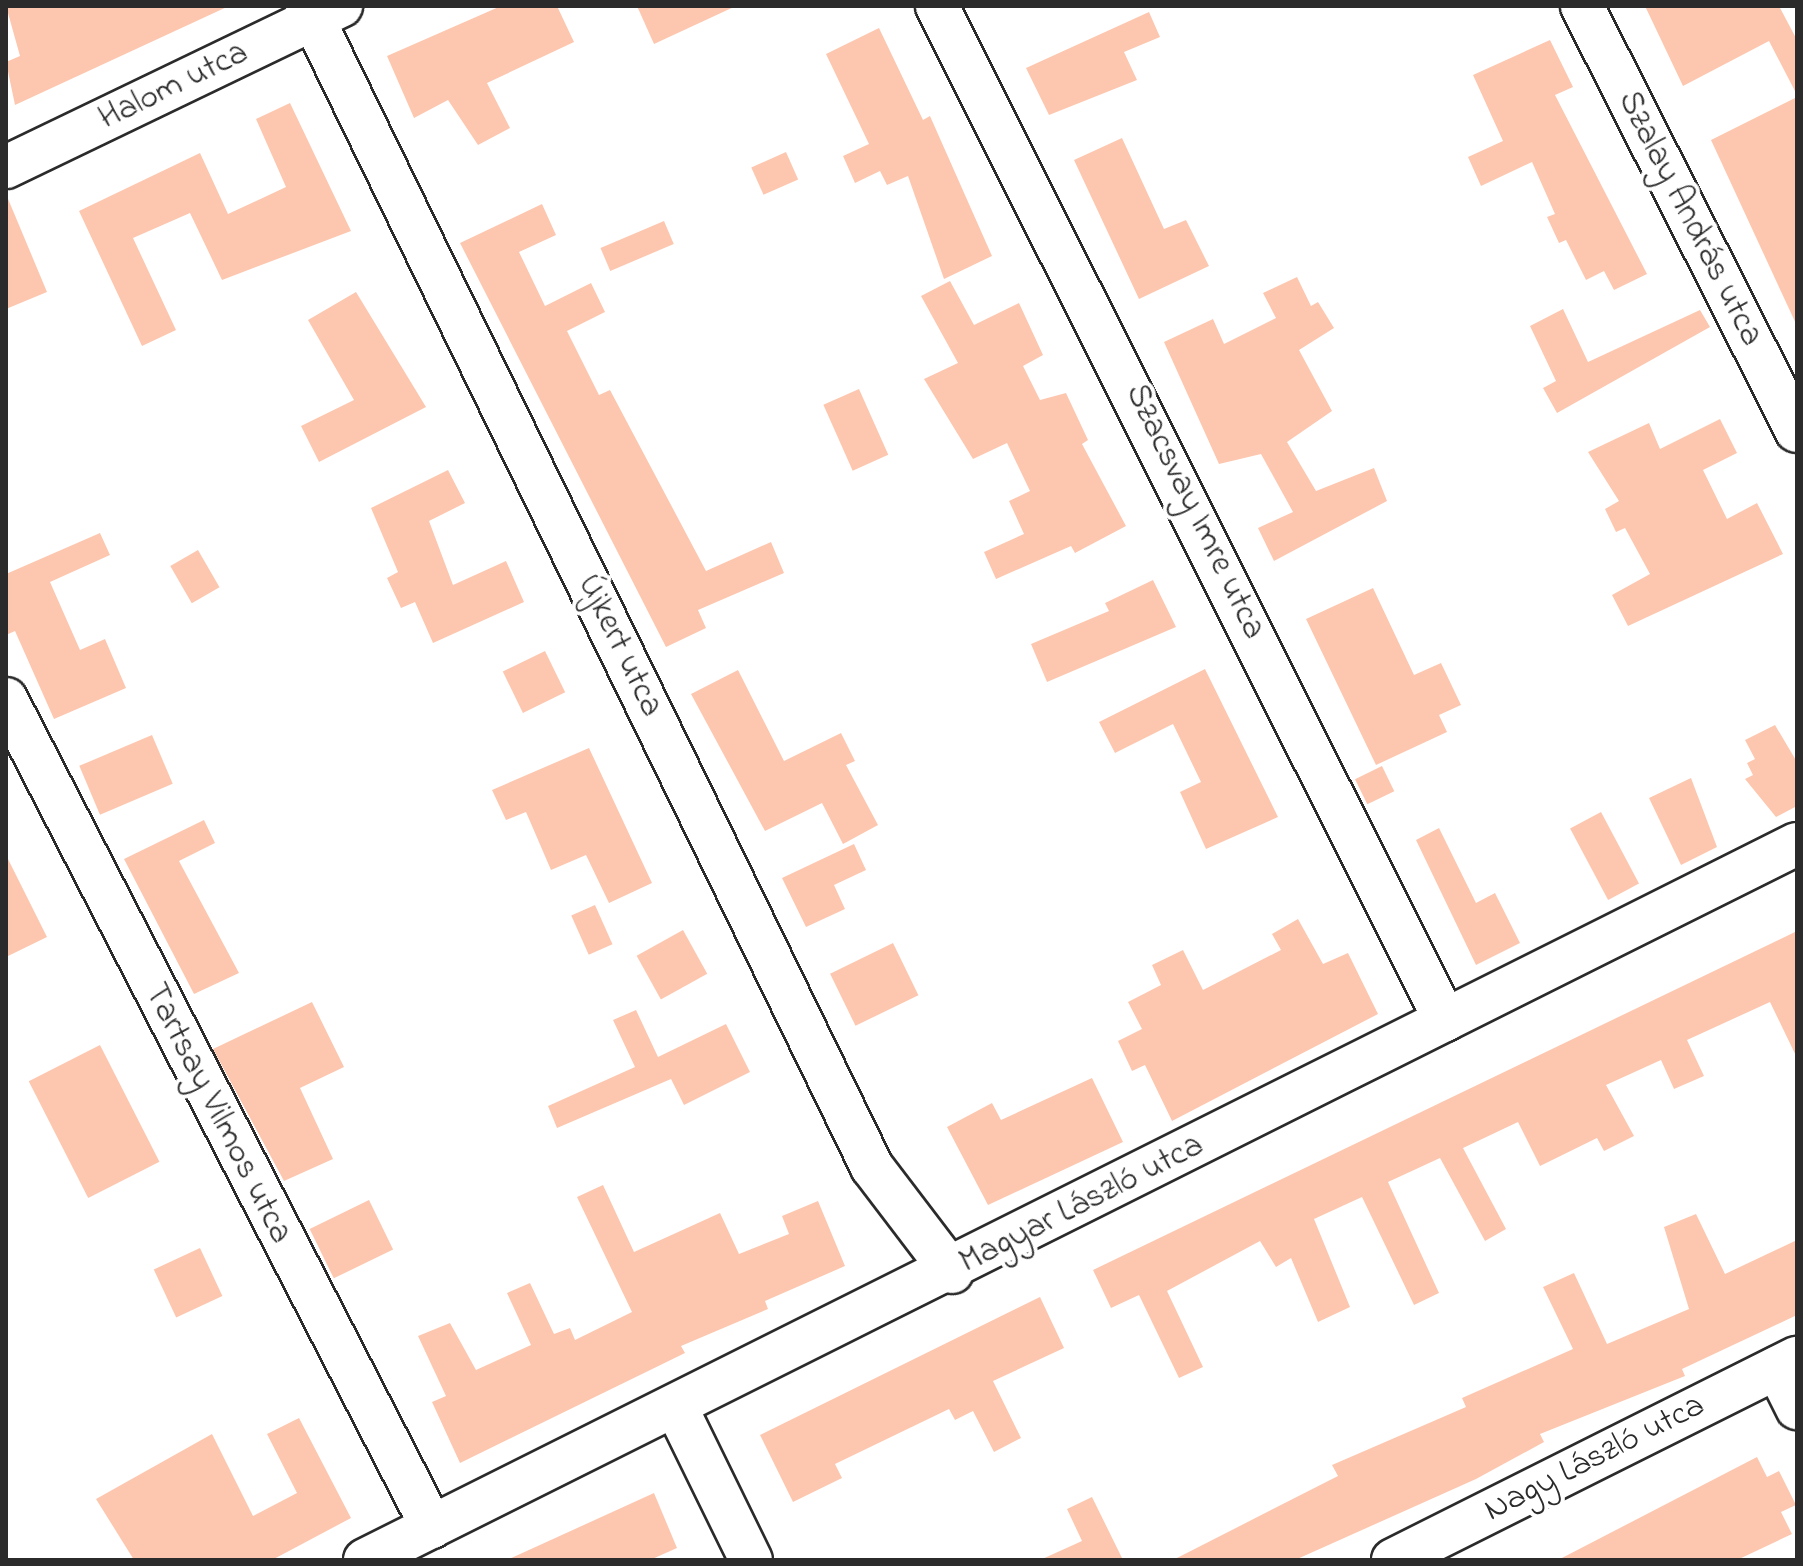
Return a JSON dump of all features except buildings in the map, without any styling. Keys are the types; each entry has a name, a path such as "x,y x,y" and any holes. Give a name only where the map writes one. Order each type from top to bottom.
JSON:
{"street":[{"name":"Szacsvay Imre utca","path":"937,6 1445,1020"},
{"name":"Szalay András utca","path":"1582,6 1797,431"},
{"name":"Halom utca","path":"6,167 321,10"},
{"name":"Újkert utca","path":"321,10 872,1167 952,1272"},
{"name":"Tartsay Vilmos utca","path":"6,699 432,1527"},
{"name":"Magyar László utca","path":"365,1560 952,1272 1797,844"},
{"path":"1787,1363 1797,1408"},
{"name":"Nagy László utca","path":"1393,1560 1787,1363"},
{"path":"677,1409 751,1560"}]}
